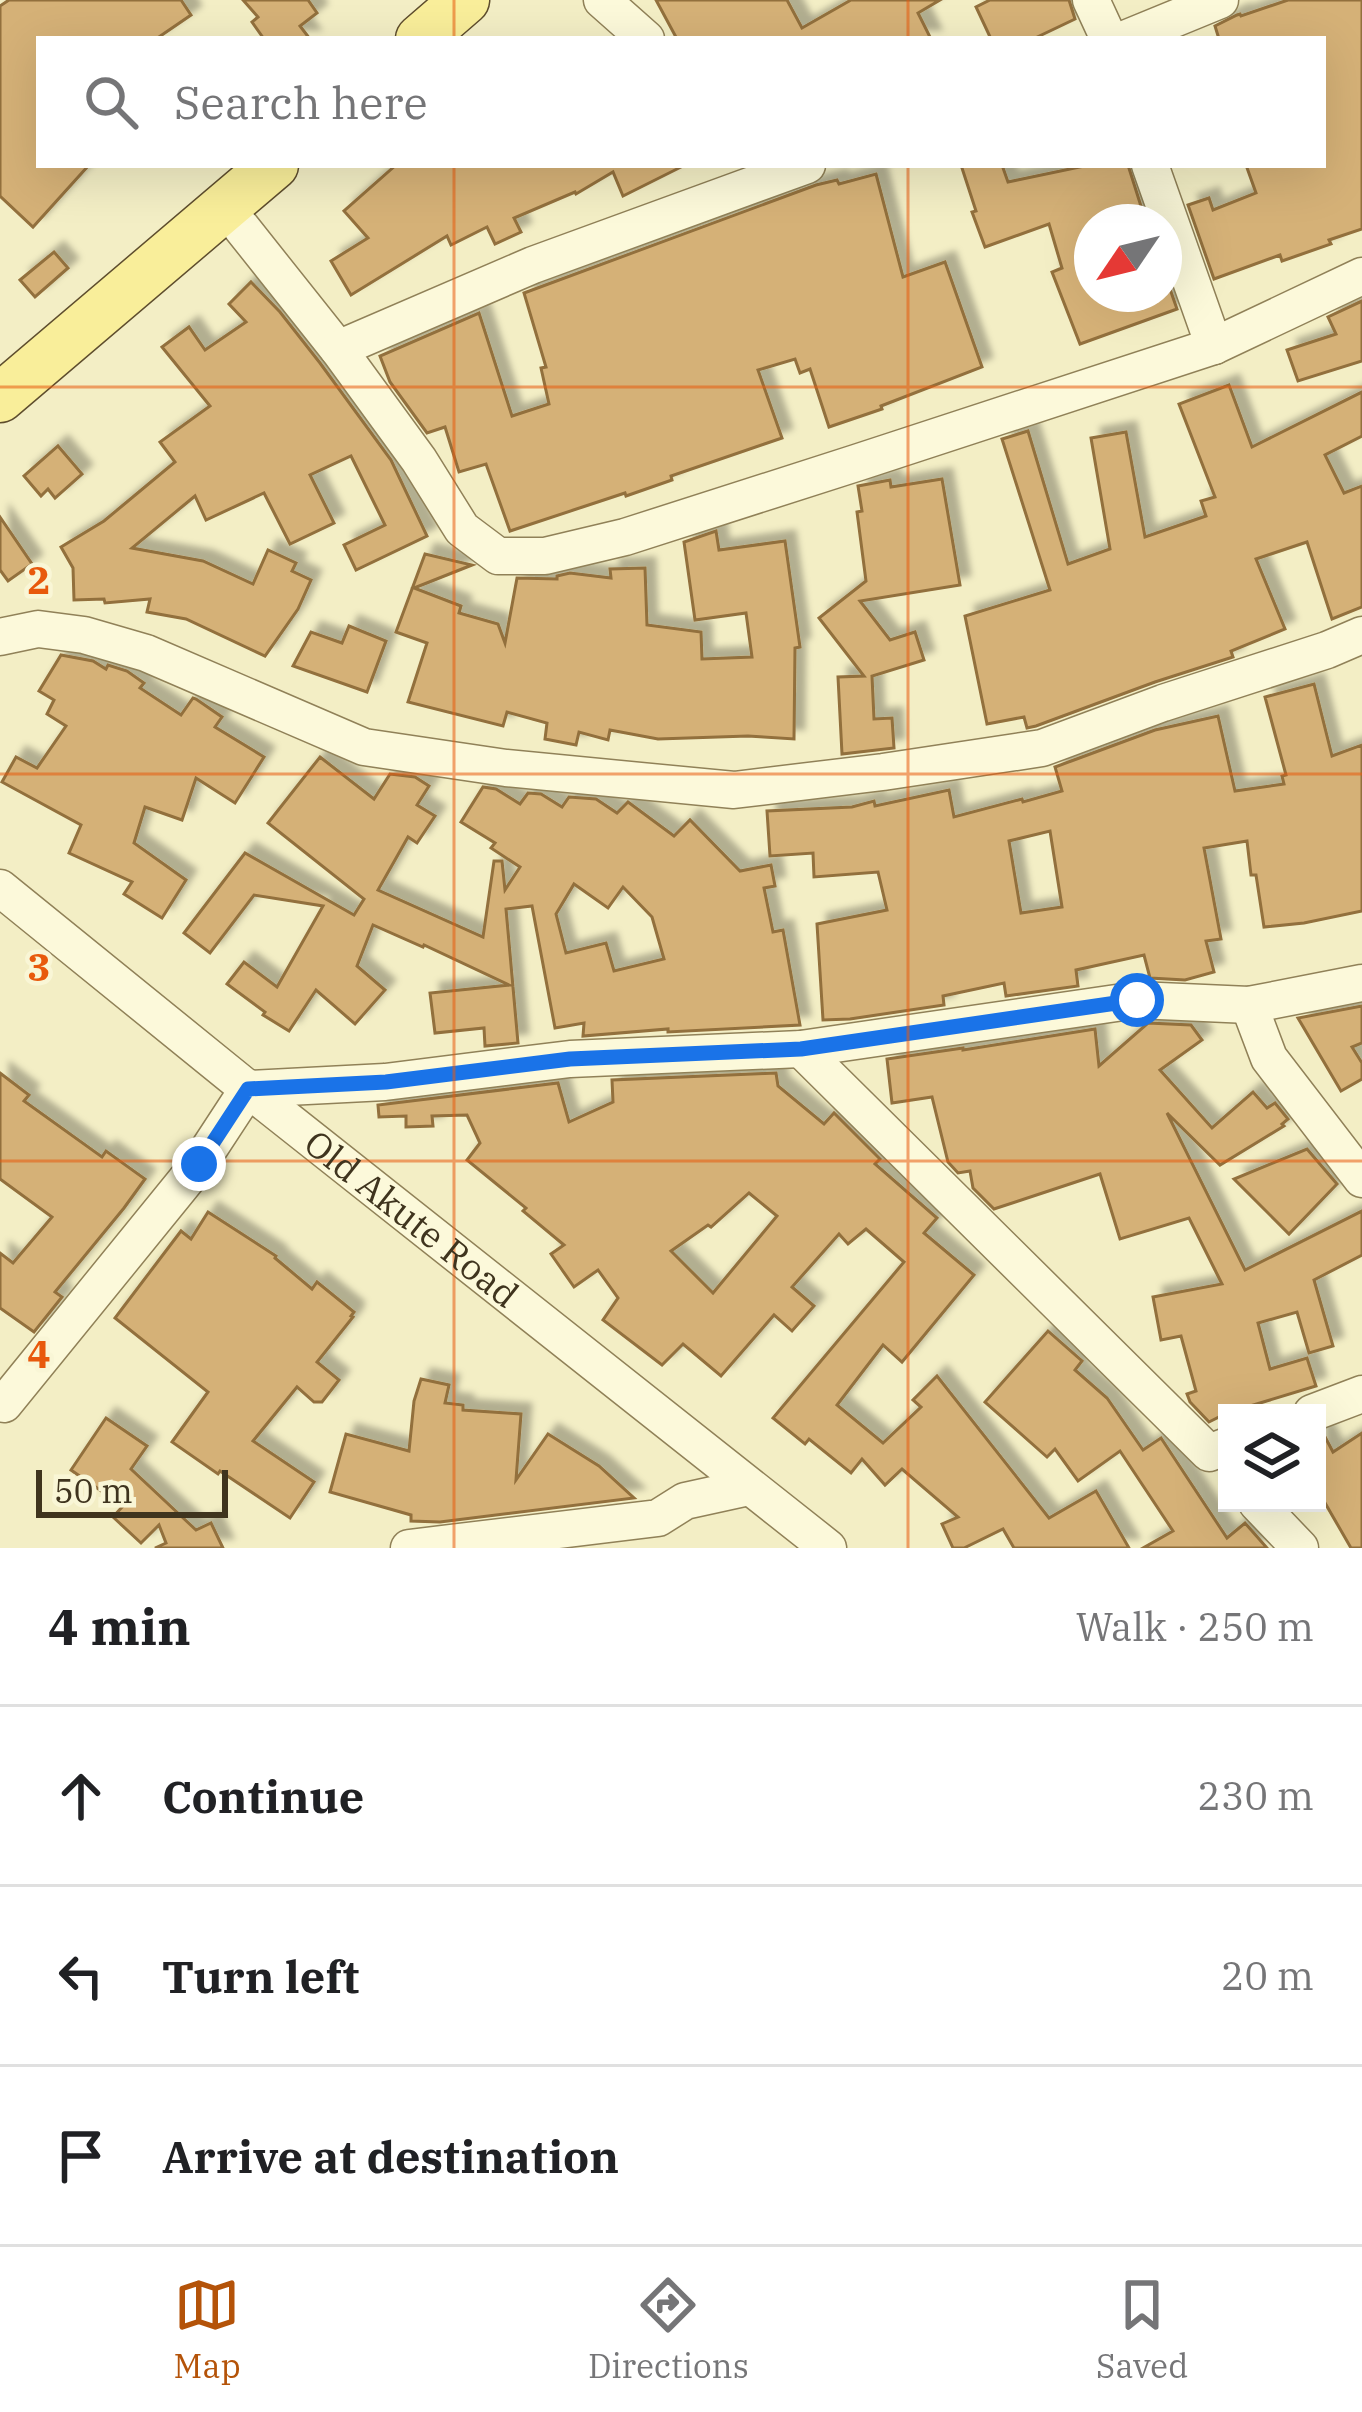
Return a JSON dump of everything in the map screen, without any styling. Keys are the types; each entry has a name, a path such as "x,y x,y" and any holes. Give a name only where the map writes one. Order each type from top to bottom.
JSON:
{"main road":[{"path":"423,36 465,0"},
{"path":"0,398 270,168"}],"street":[{"path":"602,0 643,36"},
{"path":"1090,0 1107,36"},
{"path":"1132,36 1220,0"},
{"path":"338,349 533,265 799,168"},
{"path":"1151,168 1214,346"},
{"path":"242,226 419,460 462,529 498,556 544,556 646,530 1214,346 1362,276"},
{"path":"0,637 38,628 84,634 146,653 364,747 506,768 734,790 1042,748 1362,635"},
{"name":"Old Akute Road","path":"0,888 828,1548"},
{"path":"4,1404 199,1164 248,1089 386,1082 570,1059 801,1049 1137,1000 1249,1005 1362,983"},
{"path":"1249,1005 1269,1058 1362,1179"},
{"path":"801,1049 1218,1454"},
{"path":"1326,1408 1362,1394"},
{"path":"409,1548 658,1518 685,1502 749,1487"},
{"path":"1266,1512 1300,1548"}],"building":[{"path":"9,0 181,0 191,15 160,36 36,36 36,168 86,168 33,227 0,196 0,6"},
{"path":"243,0 308,0 317,13 300,26 308,36 262,36 252,22 258,17"},
{"path":"656,0 787,0 802,28 851,0 940,0 918,13 930,36 675,36"},
{"path":"990,0 1069,0 1075,19 1039,36 990,36 976,7"},
{"path":"1288,0 1362,0 1362,229 1282,261 1280,255 1214,279 1188,205 1209,198 1213,210 1256,193 1247,168 1326,168 1326,36 1218,36 1215,26"},
{"path":"393,168 679,168 623,196 613,172 576,194 514,218 521,232 495,244 487,227 451,245 447,236 351,295 331,261 368,238 344,211"},
{"path":"962,168 1003,168 1008,182 1075,168 1129,168 1140,204 1074,204 1074,312 1169,312 1080,344 1052,272 1062,268 1049,224 985,247 972,212 976,211"},
{"path":"876,174 903,277 945,262 982,367 829,427 810,369 800,373 795,359 758,370 782,438 626,496 510,531 486,464 459,472 445,427 427,433 390,382 380,356 479,313 512,416 549,404 541,368 546,367 524,293 816,185"},
{"path":"54,252 68,268 35,297 20,280"},
{"path":"251,282 280,312 391,460 427,536 356,570 344,545 385,525 351,456 310,475 334,523 290,544 264,493 206,520 195,496 132,548 203,561 253,584 268,550 296,563 292,571 311,580 298,609 265,656 186,619 147,612 150,599 74,600 73,568 61,547 104,521 175,462 160,442 210,406 162,347 189,327 205,350 246,322 229,304"},
{"path":"1362,301 1362,361 1298,381 1287,350 1336,334 1328,317"},
{"path":"1229,385 1252,447 1362,392 1362,436 1325,455 1344,493 1362,486 1362,607 1332,619 1307,542 1256,559 1285,629 1231,651 1233,657 1036,726 1027,728 1024,717 987,724 965,616 1050,590 1002,439 1028,431 1068,564 1110,549 1091,438 1126,432 1145,537 1206,516 1201,501 1215,497 1179,404"},
{"path":"58,446 82,474 55,498 48,489 41,496 24,476"},
{"path":"942,479 960,585 860,601 890,640 915,632 924,660 872,676 874,719 892,718 894,748 842,754 838,677 864,676 819,618 866,581 858,486 890,480 891,487"},
{"path":"0,517 32,564 8,581 0,570"},
{"path":"716,531 719,550 785,541 800,647 795,648 794,739 658,739 610,730 608,740 579,732 576,745 545,739 547,723 507,712 503,726 408,702 427,643 396,632 425,554 472,565 414,588 461,606 459,613 498,624 505,643 517,578 557,579 570,573 611,578 610,569 645,568 647,625 701,632 702,659 752,657 746,613 695,620 684,542"},
{"path":"349,626 386,641 367,692 293,666 311,632 342,643"},
{"path":"61,655 127,671 144,683 140,688 181,715 196,699 222,717 215,727 264,757 235,803 196,778 182,820 145,807 134,843 186,880 162,918 124,894 132,882 69,853 81,825 2,782 16,757 37,768 66,726 47,714 54,700 39,691"},
{"path":"1314,684 1332,756 1362,745 1362,911 1264,927 1247,841 1204,848 1221,939 1206,941 1214,972 1185,980 1150,978 1144,955 1076,970 1078,986 1006,996 1004,983 943,996 944,1005 823,1020 817,924 887,910 878,872 814,877 813,853 770,856 767,811 852,807 874,801 875,806 949,790 954,817 1062,791 1055,767 1155,730 1218,716 1235,791 1284,784 1282,776 1286,775 1265,697","holes":["1050,831 1062,907 1021,913 1009,841"]},
{"path":"320,757 374,799 390,774 415,777 429,786 417,805 435,816 417,843 408,837 378,890 483,937 494,861 502,861 505,890 520,867 491,848 495,843 461,822 483,787 496,789 520,804 528,793 541,794 562,807 569,797 596,799 617,813 628,802 674,836 690,820 740,871 771,865 775,886 764,888 773,932 783,930 800,1025 583,1036 584,1023 555,1028 532,906 506,909 518,1043 485,1046 484,1028 435,1033 430,993 509,985 373,925 357,966 385,990 355,1024 316,990 289,1031 227,984 244,962 277,987 323,906 254,895 210,953 184,933 245,853 354,915 364,899 268,823","holes":["574,884 608,908 623,887 652,917 664,959 614,971 606,943 566,953 556,914"]},
{"path":"1362,1006 1362,1043 1352,1047 1362,1063 1362,1079 1341,1091 1298,1018"},
{"path":"1148,1023 1191,1025 1202,1040 1160,1070 1212,1128 1253,1092 1267,1108 1275,1103 1288,1119 1220,1165 1167,1113 1245,1270 1362,1211 1362,1255 1314,1280 1333,1346 1309,1353 1297,1312 1258,1323 1270,1369 1307,1358 1316,1386 1257,1404 1218,1404 1218,1418 1209,1422 1187,1394 1196,1391 1181,1336 1161,1340 1153,1297 1222,1284 1189,1218 1120,1239 1100,1174 994,1209 973,1188 970,1171 958,1173 948,1162 932,1097 892,1103 887,1059 1095,1029 1099,1066"},
{"path":"0,1073 29,1095 24,1101 102,1157 106,1151 145,1179 55,1292 62,1297 34,1332 0,1308 0,1253 13,1263 52,1217 0,1179"},
{"path":"776,1073 778,1086 824,1124 834,1113 880,1159 875,1164 937,1218 924,1233 974,1275 902,1362 883,1345 837,1405 883,1443 921,1407 913,1400 937,1376 1049,1518 1096,1491 1129,1548 1014,1548 1003,1529 964,1548 953,1548 942,1524 958,1517 902,1469 885,1485 862,1459 851,1473 773,1418 904,1262 866,1229 848,1244 839,1234 792,1287 814,1306 792,1331 774,1315 721,1376 683,1344 662,1365 603,1320 618,1298 598,1270 574,1287 551,1254 564,1245 467,1160 480,1143 467,1115 432,1116 433,1126 406,1127 406,1116 379,1117 378,1105 558,1083 569,1122 613,1102 612,1080","holes":["749,1193 777,1216 713,1293 671,1251 711,1227"]},
{"path":"1307,1149 1337,1184 1289,1234 1234,1179"},
{"path":"208,1212 276,1256 312,1289 317,1282 354,1312 317,1362 339,1380 322,1402 314,1402 297,1387 253,1441 314,1482 290,1518 172,1442 208,1392 115,1318 181,1231 191,1239"},
{"path":"1048,1331 1082,1361 1075,1370 1107,1398 1143,1450 1161,1438 1227,1538 1245,1523 1267,1548 1143,1548 1173,1531 1120,1451 1078,1481 1055,1449 1047,1457 985,1402"},
{"path":"421,1379 449,1385 445,1403 463,1405 463,1410 521,1414 516,1480 548,1434 599,1466 634,1498 440,1522 411,1521 411,1515 330,1492 346,1434 409,1451"},
{"path":"106,1418 147,1446 131,1469 196,1530 211,1523 223,1548 155,1548 166,1543 159,1525 141,1543 113,1517 123,1506 71,1470"},
{"path":"1362,1433 1362,1548 1351,1548 1326,1505 1326,1439 1333,1452"}],"route":[{"path":"199,1164 248,1089 386,1082 570,1059 801,1049 1137,1000"}]}
